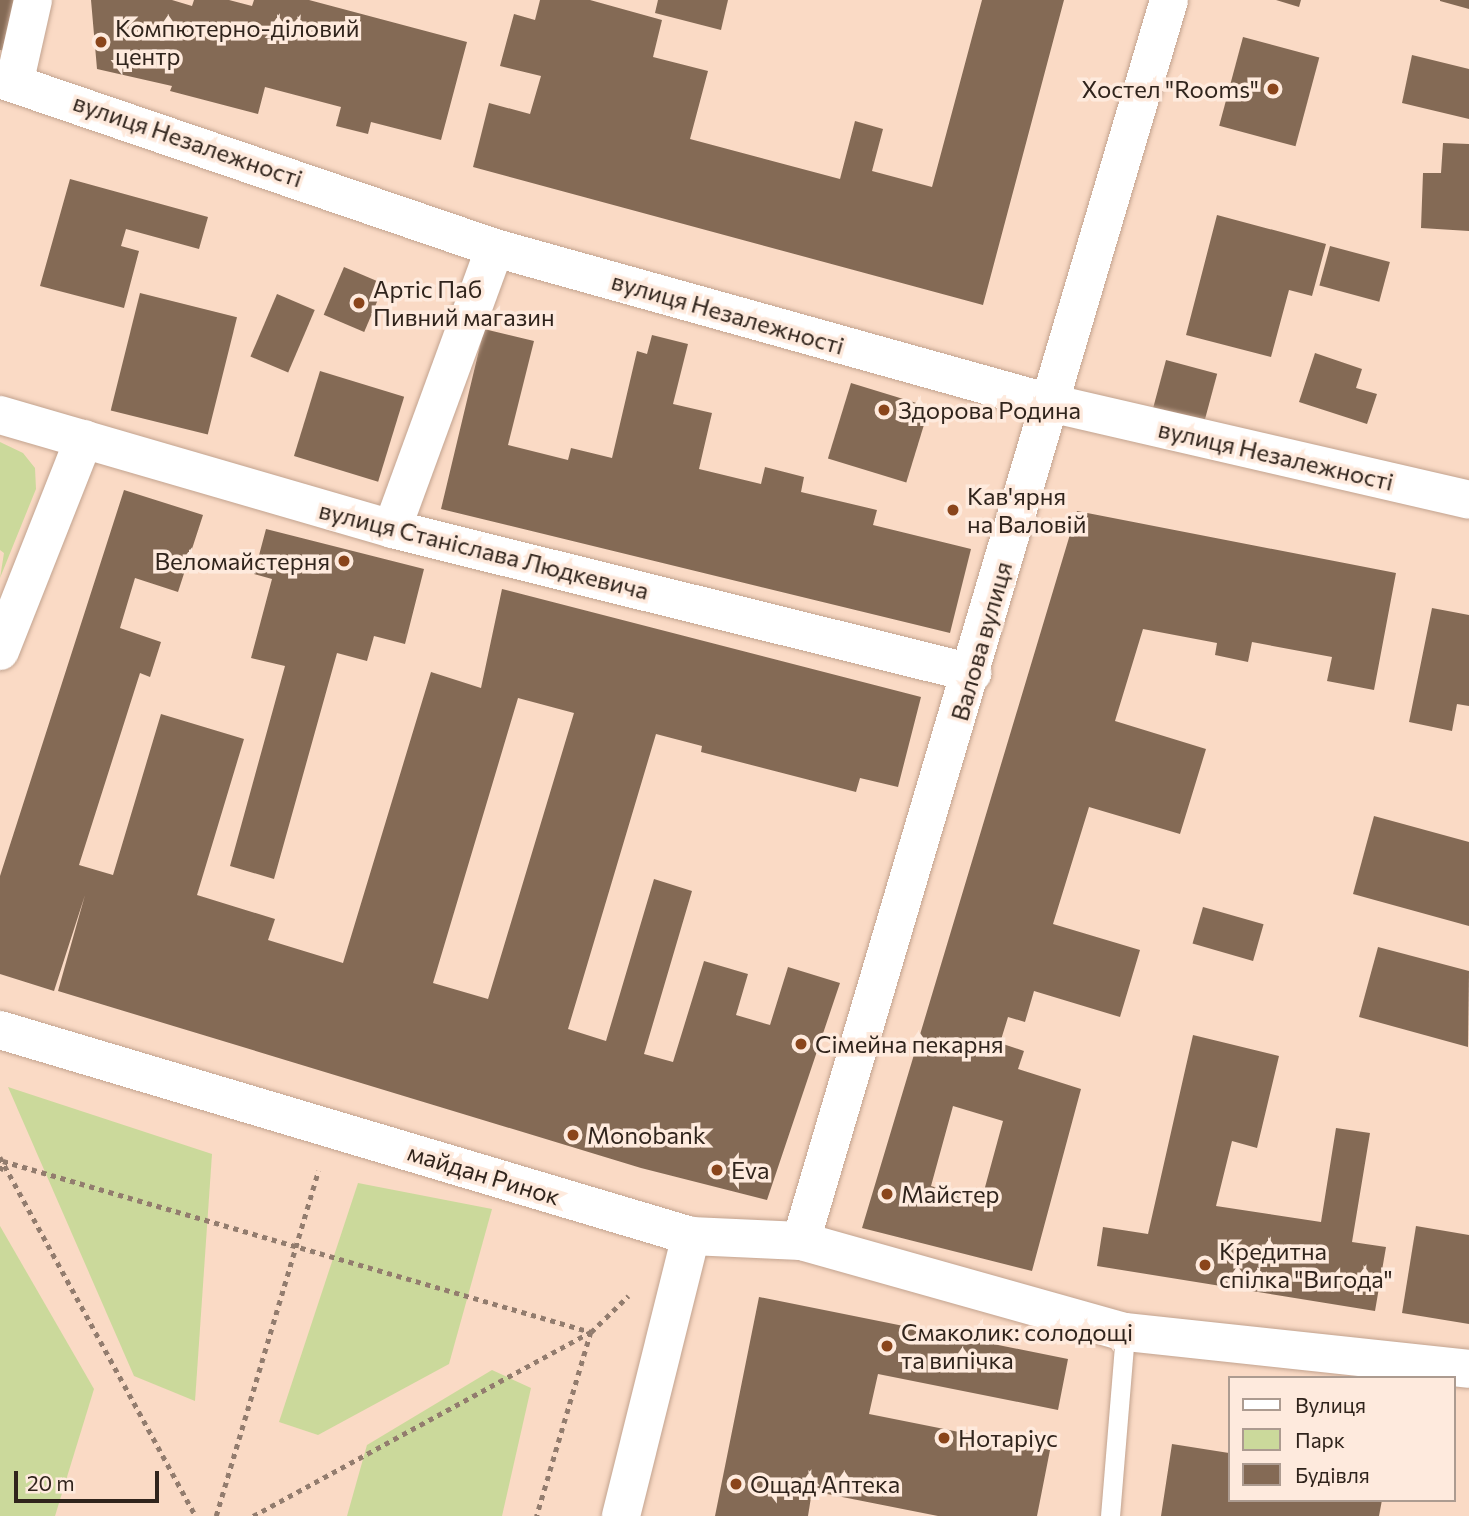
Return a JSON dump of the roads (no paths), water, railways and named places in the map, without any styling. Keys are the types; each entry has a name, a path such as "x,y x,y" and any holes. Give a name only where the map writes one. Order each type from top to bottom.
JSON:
{"street":[{"path":"7,79 33,0"},
{"name":"Валова вулиця","path":"802,1241 1169,0"},
{"name":"вулиця Незалежності","path":"7,79 495,248 1050,402 1469,500"},
{"path":"392,529 495,248"},
{"name":"вулиця Станіслава Людкевича","path":"0,415 392,529 972,673"},
{"path":"0,651 84,439"},
{"name":"майдан Ринок","path":"0,1030 691,1236 802,1241 1125,1332 1469,1370"},
{"path":"621,1516 691,1236"}],"lane":[{"path":"1110,1516 1125,1332"}],"place":[{"name":"Компютерно-діловий центр","path":"101,42"},
{"name":"Хостел \"Rooms\"","path":"1273,89"},
{"name":"Артіс Паб Пивний магазин","path":"359,303"},
{"name":"Здорова Родина","path":"884,410"},
{"name":"Кав'ярня на Валовій","path":"953,510"},
{"name":"Веломайстерня","path":"344,561"},
{"name":"Сімейна пекарня","path":"801,1044"},
{"name":"Monobank","path":"573,1135"},
{"name":"Eva","path":"717,1170"},
{"name":"Майстер","path":"887,1194"},
{"name":"Кредитна спілка \"Вигода\"","path":"1205,1265"},
{"name":"Смаколик: солодощі та випічка","path":"887,1346"},
{"name":"Нотаріус","path":"944,1438"},
{"name":"Ощад Аптека","path":"736,1484"}]}
